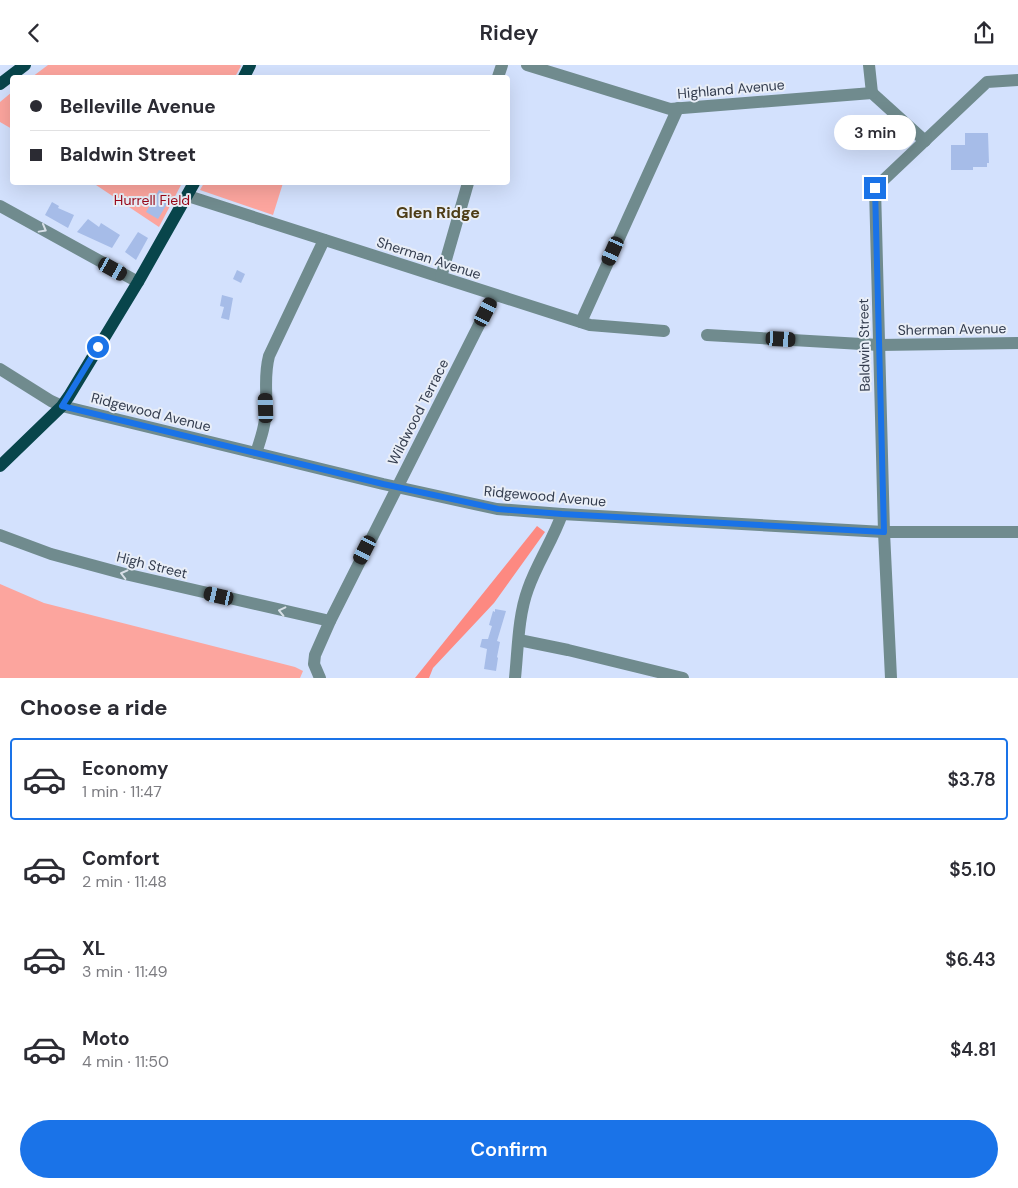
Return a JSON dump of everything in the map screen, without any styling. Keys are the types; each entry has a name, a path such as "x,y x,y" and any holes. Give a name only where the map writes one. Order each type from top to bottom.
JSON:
{"main road":[{"path":"12,75 25,65"},
{"path":"0,84 10,76"},
{"path":"0,466 62,406 138,282 193,185"}],"street":[{"name":"Highland Avenue","path":"527,65 670,109 872,93"},
{"path":"869,65 872,93 925,141"},
{"name":"Baldwin Street","path":"891,678 884,532 875,188 987,82 1014,80"},
{"path":"580,322 678,108"},
{"path":"441,277 467,185"},
{"name":"Sherman Avenue","path":"188,196 590,325 664,331"},
{"path":"0,206 138,282"},
{"path":"256,453 264,426 266,408 265,373 269,356 324,240"},
{"name":"Wildwood Terrace","path":"320,678 314,664 315,655 330,621 494,295"},
{"name":"Sherman Avenue","path":"707,335 879,345 1018,343"},
{"name":"Ridgewood Avenue","path":"0,369 62,406 397,487 484,506 558,514 884,532 1018,532"},
{"path":"515,678 522,610 528,589 556,531 558,514"},
{"name":"High Street","path":"0,535 51,554 125,574 330,621"},
{"path":"519,640 683,678"}],"green space":[{"path":"48,65 241,66 236,75 35,75"},
{"path":"10,94 10,128 0,122 0,102"},
{"name":"Hurrell Field","path":"96,185 181,185 159,227"},
{"path":"203,185 282,185 273,215 200,190"},
{"path":"0,584 44,603 295,667 303,671 300,678 0,678"}],"shaded area":[{"path":"537,526 545,532 494,603 433,668 429,678 415,678"}],"building":[{"path":"965,133 988,133 989,163 987,163 987,167 973,167 973,170 951,170 951,145 965,145"},
{"path":"159,190 171,197 158,219 146,212"},
{"path":"52,202 59,206 58,208 74,215 68,228 45,215"},
{"path":"88,219 99,227 101,223 120,235 112,248 77,232"},
{"path":"138,232 148,238 136,260 125,252"},
{"path":"237,270 245,274 241,283 233,279"},
{"path":"222,295 233,298 229,320 221,318 224,307 220,306"},
{"path":"495,609 506,611 497,641 500,642 496,671 484,669 487,649 480,647 482,639 488,639 492,626 489,625"}],"district":[{"name":"Glen Ridge","path":"438,212"}],"route":[{"path":"98,347 62,406 383,484 498,509 884,532 875,188"}]}
